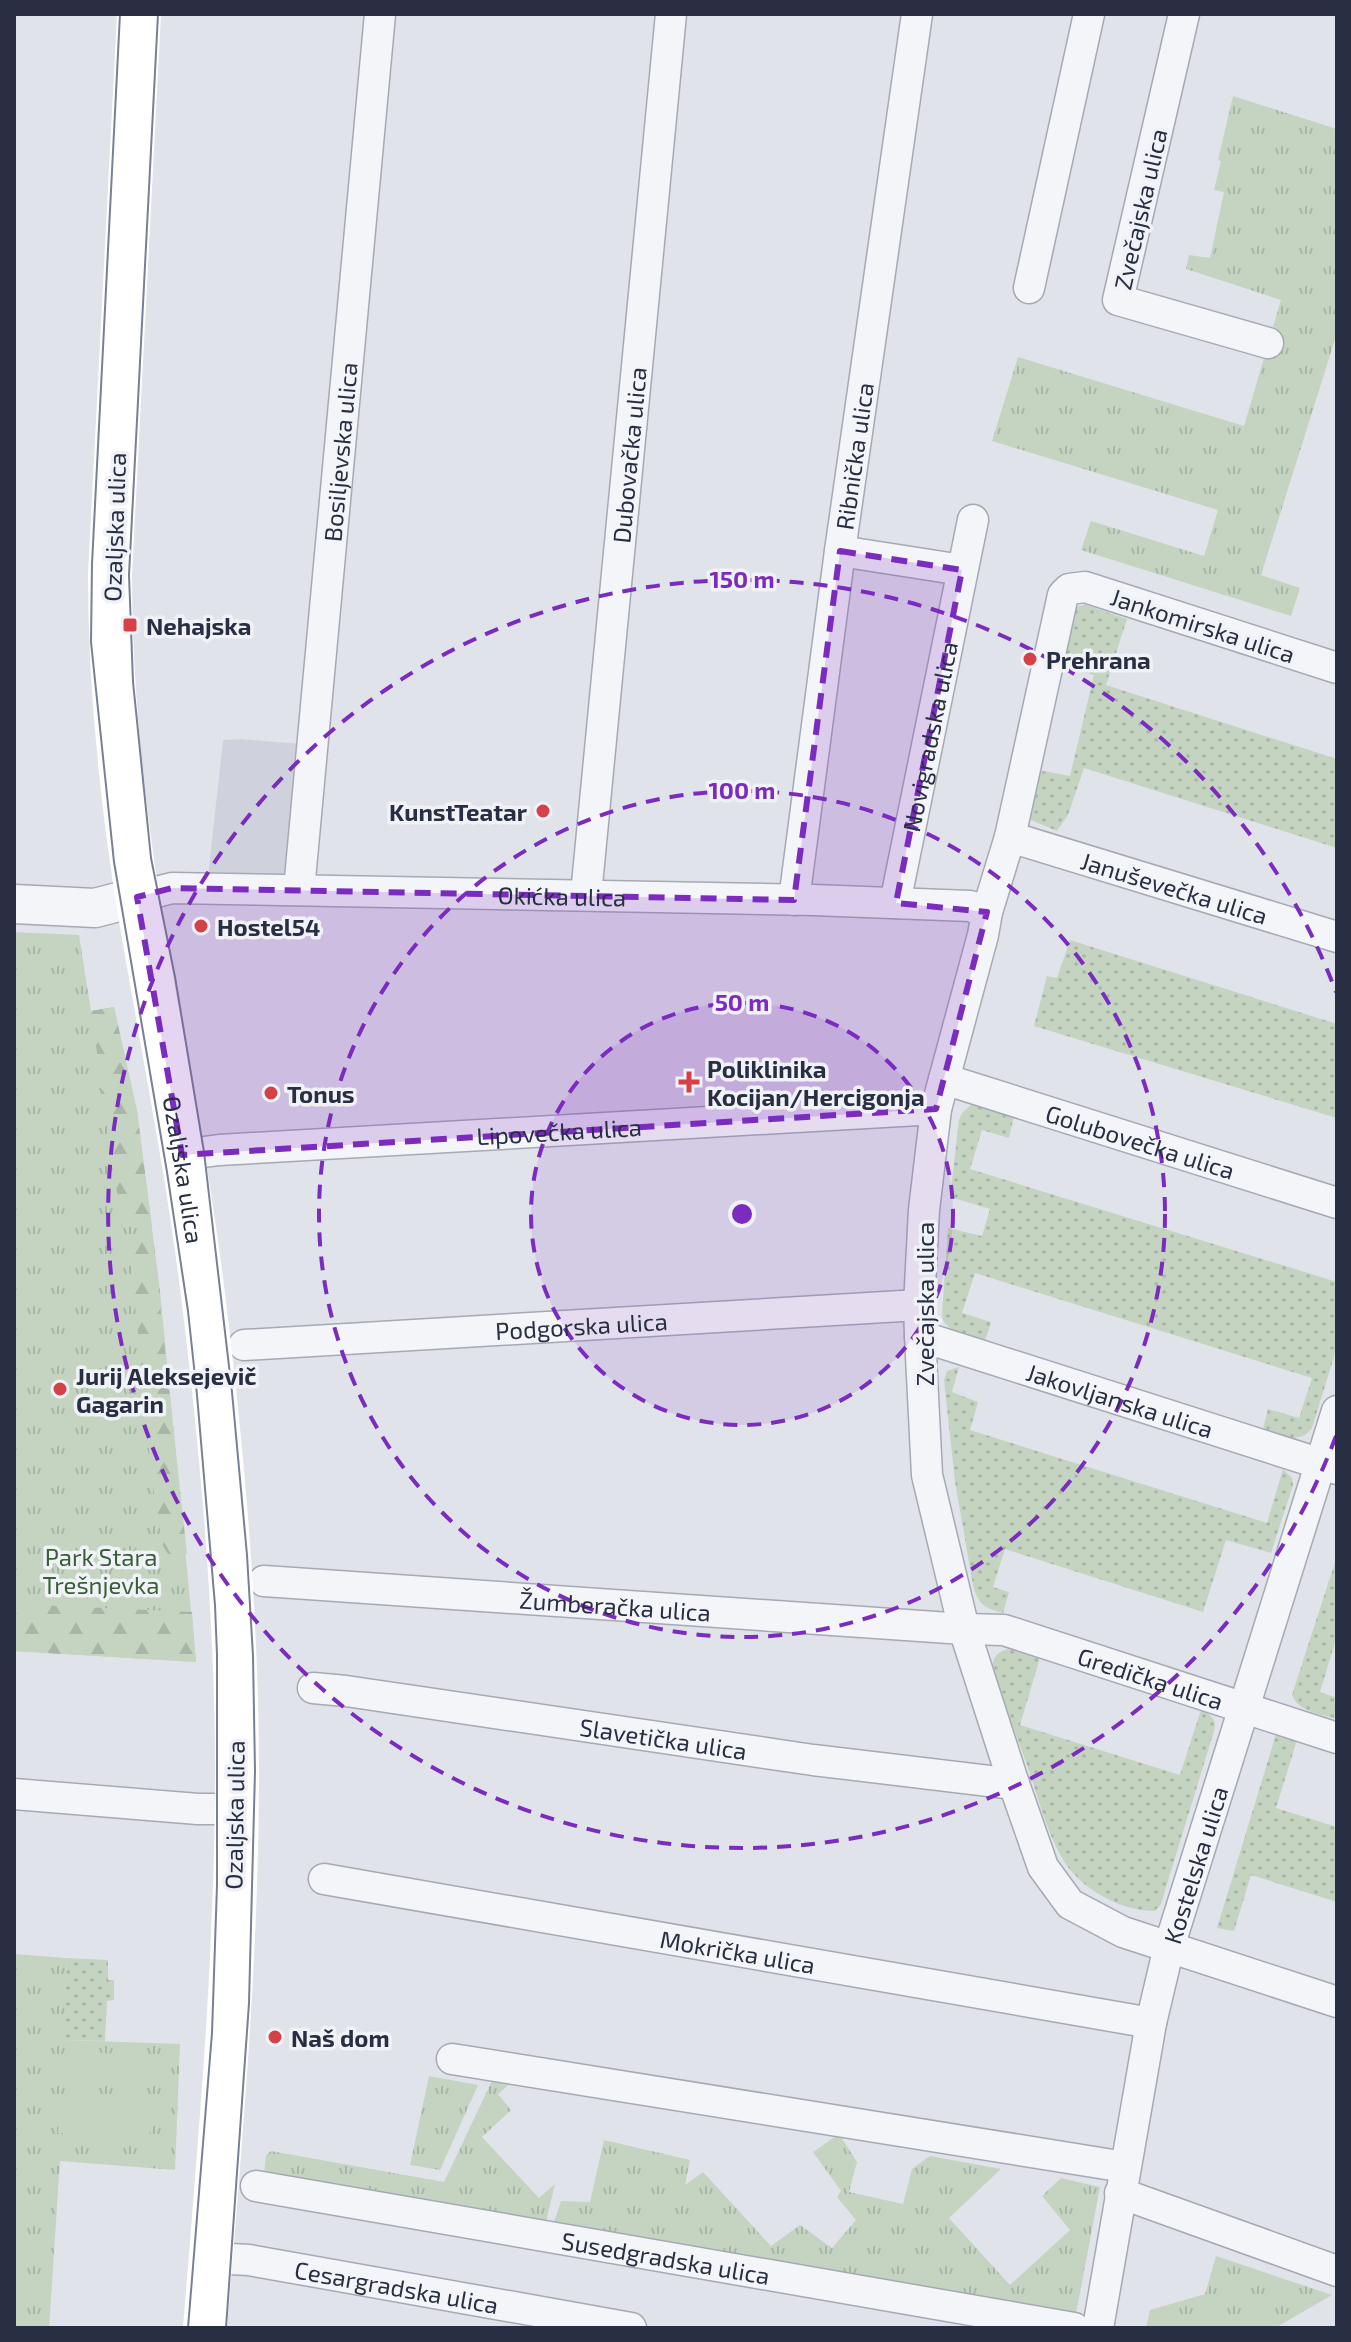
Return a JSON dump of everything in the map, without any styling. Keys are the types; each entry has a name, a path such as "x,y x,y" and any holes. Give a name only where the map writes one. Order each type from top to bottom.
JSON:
{"main road":[{"name":"Ozaljska ulica","path":"139,14 110,575 111,664 137,897 204,1302 229,1555 237,1771 231,1999 205,2328"}],"street":[{"name":"Bosiljevska ulica","path":"299,890 380,14"},
{"name":"Dubovačka ulica","path":"586,895 671,14"},
{"name":"Ribnička ulica","path":"794,900 840,551 917,14"},
{"path":"1029,288 1089,14"},
{"name":"Zvečajska ulica","path":"1184,14 1118,300 1268,343"},
{"name":"Novigradska ulica","path":"895,903 973,520"},
{"path":"840,551 962,570"},
{"name":"Jankomirska ulica","path":"1069,589 1085,587 1337,668"},
{"name":"Zvečajska ulica","path":"1069,589 1060,604 1010,837 987,912 936,1109 924,1210 919,1305 927,1475 964,1629 1014,1784 1043,1867 1070,1904 1123,1932 1337,2002"},
{"name":"Januševečka ulica","path":"1010,837 1337,937"},
{"name":"Okićka ulica","path":"137,897 172,888 586,895 970,906 987,912"},
{"path":"14,904 95,908 137,897"},
{"name":"Golubovečka ulica","path":"944,1079 1337,1203"},
{"name":"Lipovečka ulica","path":"182,1155 219,1150 936,1109"},
{"name":"Podgorska ulica","path":"244,1345 919,1305"},
{"name":"Jakovljanska ulica","path":"920,1336 1329,1466"},
{"name":"Kostelska ulica","path":"1098,2328 1151,2023 1169,1947 1244,1708 1329,1466 1337,1411"},
{"name":"Žumberačka ulica","path":"264,1581 964,1629"},
{"name":"Gredička ulica","path":"964,1629 1004,1630 1337,1738"},
{"name":"Slavetička ulica","path":"313,1688 813,1760 1014,1784"},
{"path":"14,1794 198,1809 236,1809"},
{"name":"Mokrička ulica","path":"324,1879 1151,2023"},
{"path":"452,2059 1123,2180 1337,2271"},
{"name":"Susedgradska ulica","path":"256,2186 1074,2328"},
{"name":"Cesargradska ulica","path":"211,2258 249,2260 631,2328"}],"highlighted area":[{"path":"840,551 962,570 896,903 987,912 936,1109 182,1155 137,897 172,888 794,900"}],"shaded area":[{"path":"223,740 302,744 287,871 282,876 208,877"}],"green space":[{"path":"1233,96 1337,129 1337,333 1261,575 1300,588 1291,616 1081,550 1091,521 1204,556 1218,510 992,441 1018,357 1244,426 1281,300 1186,269 1189,255 1210,258 1224,192 1214,190 1221,161 1218,160"},
{"path":"1086,605 1127,619 1106,685 1337,759 1337,848 1084,768 1068,815 1057,831 1031,820 1030,808 1038,770 1070,776 1094,675 1062,666 1075,609"},
{"name":"Park Stara Trešnjevka","path":"14,932 79,935 91,1011 114,1007 137,1111 160,1291 196,1662 14,1651"},
{"path":"1070,940 1337,1024 1337,1118 1034,1026 1047,976 1057,978"},
{"path":"114,1007 137,1111 152,1226 122,1227 91,1011"},
{"path":"971,1105 1014,1116 1009,1138 982,1130 970,1169 1337,1282 1337,1347 1312,1428 1295,1438 1263,1429 1268,1409 1299,1418 1312,1378 975,1273 962,1313 991,1322 985,1341 954,1332 943,1321 942,1314 948,1228 982,1236 990,1209 950,1197 959,1120"},
{"path":"153,1239 187,1554 170,1557 163,1546 152,1480 129,1241"},
{"path":"959,1367 952,1392 978,1402 970,1430 1267,1523 1283,1469 1292,1478 1293,1485 1271,1553 1226,1540 1203,1612 1005,1549 993,1587 1009,1592 1003,1613 986,1607 977,1597 973,1585 955,1482 944,1380 947,1371"},
{"path":"1337,1556 1337,1636 1320,1692 1337,1698 1337,1719 1305,1709 1292,1695"},
{"path":"14,1604 192,1612 196,1662 14,1651"},
{"path":"1009,1649 1040,1658 1020,1725 1180,1775 1201,1710 1212,1718 1214,1731 1161,1904 1155,1911 1121,1905 1100,1895 1081,1881 1065,1863 1046,1822 992,1673 995,1657"},
{"path":"1277,1731 1298,1737 1276,1808 1337,1827 1337,1902 1251,1875 1234,1931 1217,1928"},
{"path":"14,1954 67,1958 64,2040 180,2044 175,2170 60,2161 49,2328 14,2328"},
{"path":"67,1958 108,1960 108,1980 114,1980 114,2000 107,2001 105,2041 63,2040"},
{"path":"64,2050 156,2057 153,2088 62,2081"},
{"path":"429,2076 478,2085 440,2170 410,2165"},
{"path":"498,2078 511,2083 498,2094 511,2110 482,2137 539,2198 555,2184 545,2226 264,2174 266,2155 271,2151 444,2182 491,2083"},
{"path":"60,2099 152,2106 149,2140 58,2133"},
{"path":"839,2134 857,2162 849,2192 903,2204 912,2169 930,2156 1001,2169 949,2218 1010,2285 1070,2230 1042,2196 1061,2178 1100,2187 1076,2314 552,2228 561,2201 590,2202 604,2140 690,2160 685,2185 703,2172 771,2246 800,2225 832,2248 856,2220 837,2197 841,2191 813,2152"},
{"path":"14,2199 28,2200 17,2328 14,2328"},
{"path":"1216,2256 1332,2295 1275,2328 1146,2328 1150,2310 1205,2294"}],"tram line":[{"path":"120,14 92,564 91,642 114,862 188,1311 217,1655 217,1885 212,2033 188,2328"},
{"path":"158,14 129,575 133,682 151,858 175,977 204,1152 232,1392 253,1656 255,1771 249,2003 226,2328"}],"place":[{"name":"Nehajska","path":"130,625"},
{"name":"Prehrana","path":"1030,659"},
{"name":"KunstTeatar","path":"543,811"},
{"name":"Hostel54","path":"201,926"},
{"name":"Poliklinika Kocijan/Hercigonja","path":"689,1082"},
{"name":"Tonus","path":"271,1093"},
{"name":"Jurij Aleksejevič Gagarin","path":"60,1389"},
{"name":"Naš dom","path":"275,2037"}]}
